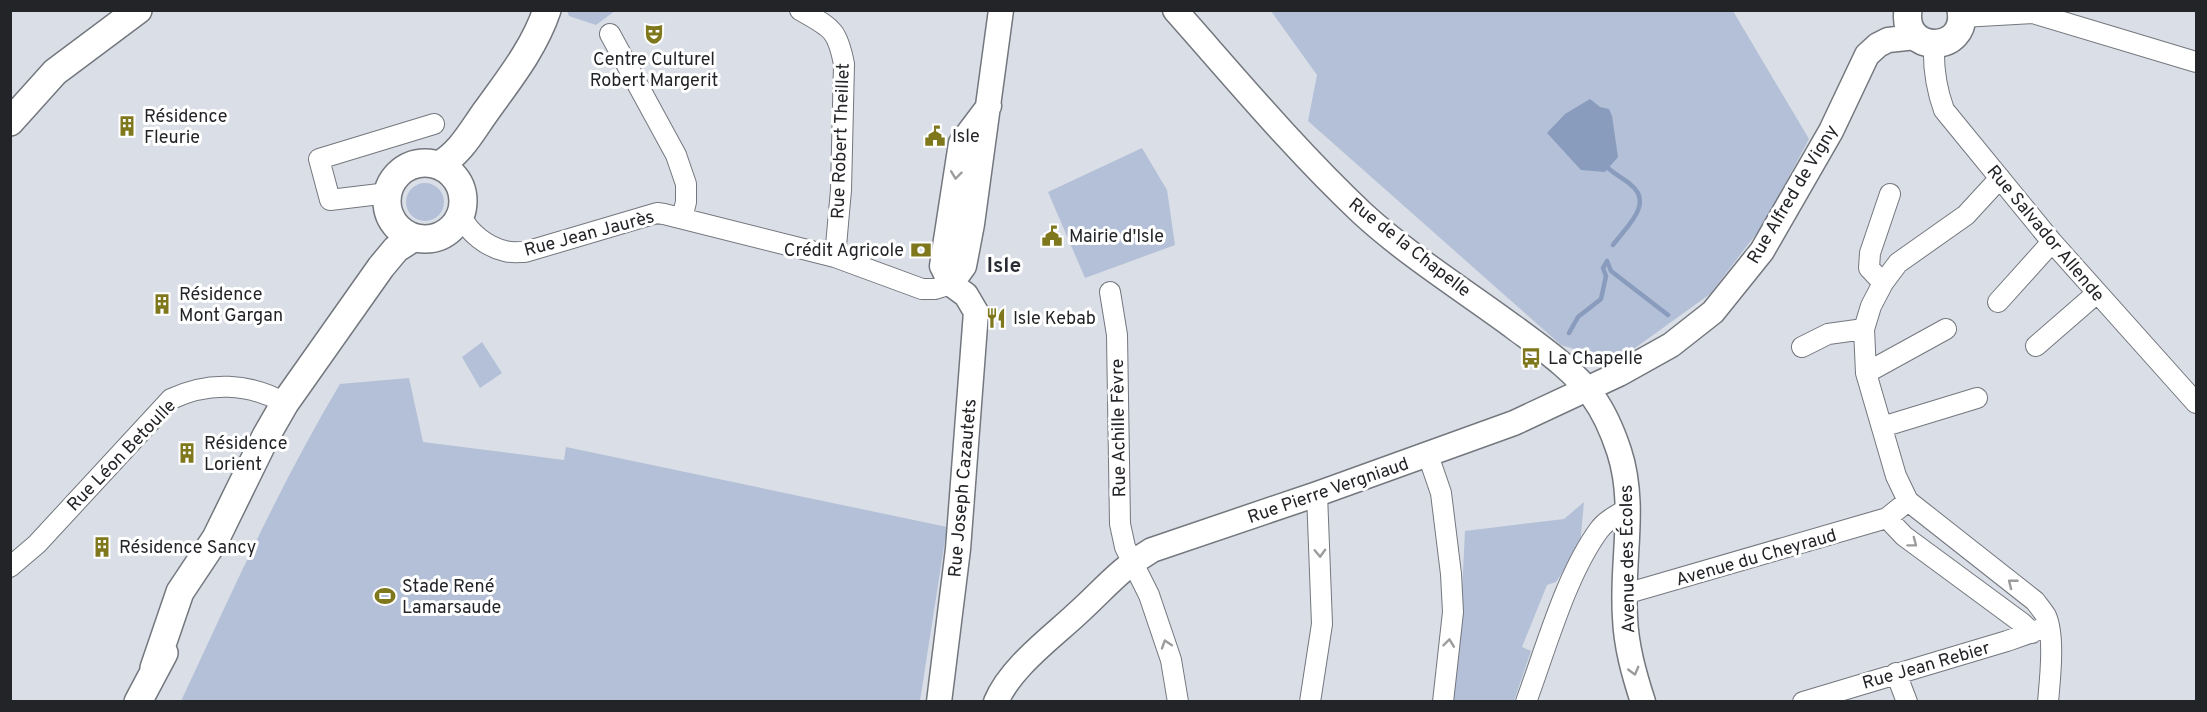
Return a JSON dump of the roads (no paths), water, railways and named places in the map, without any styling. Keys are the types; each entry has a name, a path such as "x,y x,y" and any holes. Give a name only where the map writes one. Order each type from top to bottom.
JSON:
{"main road":[{"path":"10,122 55,72 138,10"},
{"path":"448,172 460,148 532,45 547,10"},
{"path":"1916,26 1942,43 1956,33 1961,14"},
{"path":"423,163 448,172 462,190 464,203 461,227 431,239 401,238 387,205 392,181 411,165 423,163"},
{"path":"138,702 154,668 180,592 216,538 266,436 285,403 401,238"}],"street":[{"name":"Rue Robert Theillet","path":"800,10 835,32 844,64 841,190 835,257"},
{"name":"Rue Joseph Cazautets","path":"939,702 958,549 976,312 966,295 951,284 942,266 961,143 989,106 1001,10"},
{"name":"Rue de la Chapelle","path":"1175,10 1312,164 1365,215 1551,355 1586,388"},
{"path":"1961,14 2033,13 2196,62"},
{"name":"Rue Alfred de Vigny","path":"1586,388 1619,374 1671,345 1713,312 1762,251 1831,132 1867,55 1878,45 1916,26"},
{"name":"Rue Salvador Allende","path":"1916,26 1933,66 1937,90 1944,110 2052,242 2196,403"},
{"path":"610,34 676,155 686,184 686,202 682,218"},
{"path":"388,193 330,200 319,159 434,124"},
{"path":"2000,178 1966,215 1898,264 1883,283 1871,306 1864,329 1866,373 1896,476 1908,501 2035,601 2045,615 2040,630 2050,668 2048,702"},
{"path":"1883,283 1869,268 1870,253 1890,194"},
{"name":"Rue Jean Jaurès","path":"461,227 505,251 525,252 657,213 835,257 922,289 935,289 951,284"},
{"path":"1998,302 2052,242"},
{"name":"Rue Achille Fèvre","path":"1110,292 1117,335 1120,524 1125,548 1149,596 1167,649 1178,702"},
{"path":"2036,346 2097,294"},
{"path":"1802,347 1828,334 1864,329"},
{"path":"1866,373 1946,329"},
{"name":"Rue Léon Betoulle","path":"10,567 37,544 171,399 188,392 226,386 264,393 285,403"},
{"name":"Rue Pierre Vergniaud","path":"993,700 1013,675 1059,629 1131,562 1152,550 1514,423 1586,388"},
{"name":"Avenue des Écoles","path":"1586,388 1594,399 1619,450 1626,477 1629,508 1625,617 1632,666 1643,702"},
{"path":"1882,427 1977,398"},
{"path":"1428,455 1441,493 1452,593 1453,612 1443,702"},
{"path":"1310,702 1322,624 1317,494"},
{"name":"Avenue du Cheyraud","path":"1625,594 1887,518 1908,501"},
{"path":"1526,702 1569,584 1600,529 1610,519 1629,508"},
{"path":"1887,518 1904,536 2022,623 2040,630"},
{"name":"Rue Jean Rebier","path":"1803,702 2040,630"},
{"path":"1896,673 1907,702"}],"waterway":[{"path":"1605,165 1631,185 1638,192 1640,200 1635,216 1613,245"},
{"path":"1607,261 1611,271 1668,315"},
{"path":"1569,333 1578,317 1601,299 1606,276 1603,268 1607,261"}],"place":[{"name":"Centre Culturel Robert Margerit","path":"654,34"},
{"name":"Résidence Fleurie","path":"127,126"},
{"name":"Isle","path":"935,136"},
{"name":"Mairie d'Isle","path":"1052,236"},
{"name":"Crédit Agricole","path":"921,250"},
{"name":"Résidence Mont Gargan","path":"162,304"},
{"name":"Isle Kebab","path":"996,318"},
{"name":"La Chapelle","path":"1531,358"},
{"name":"Résidence Lorient","path":"187,453"},
{"name":"Résidence Sancy","path":"102,547"},
{"name":"Stade René Lamarsaude","path":"385,596"}],"district":[{"name":"Isle","path":"1004,265"}]}
